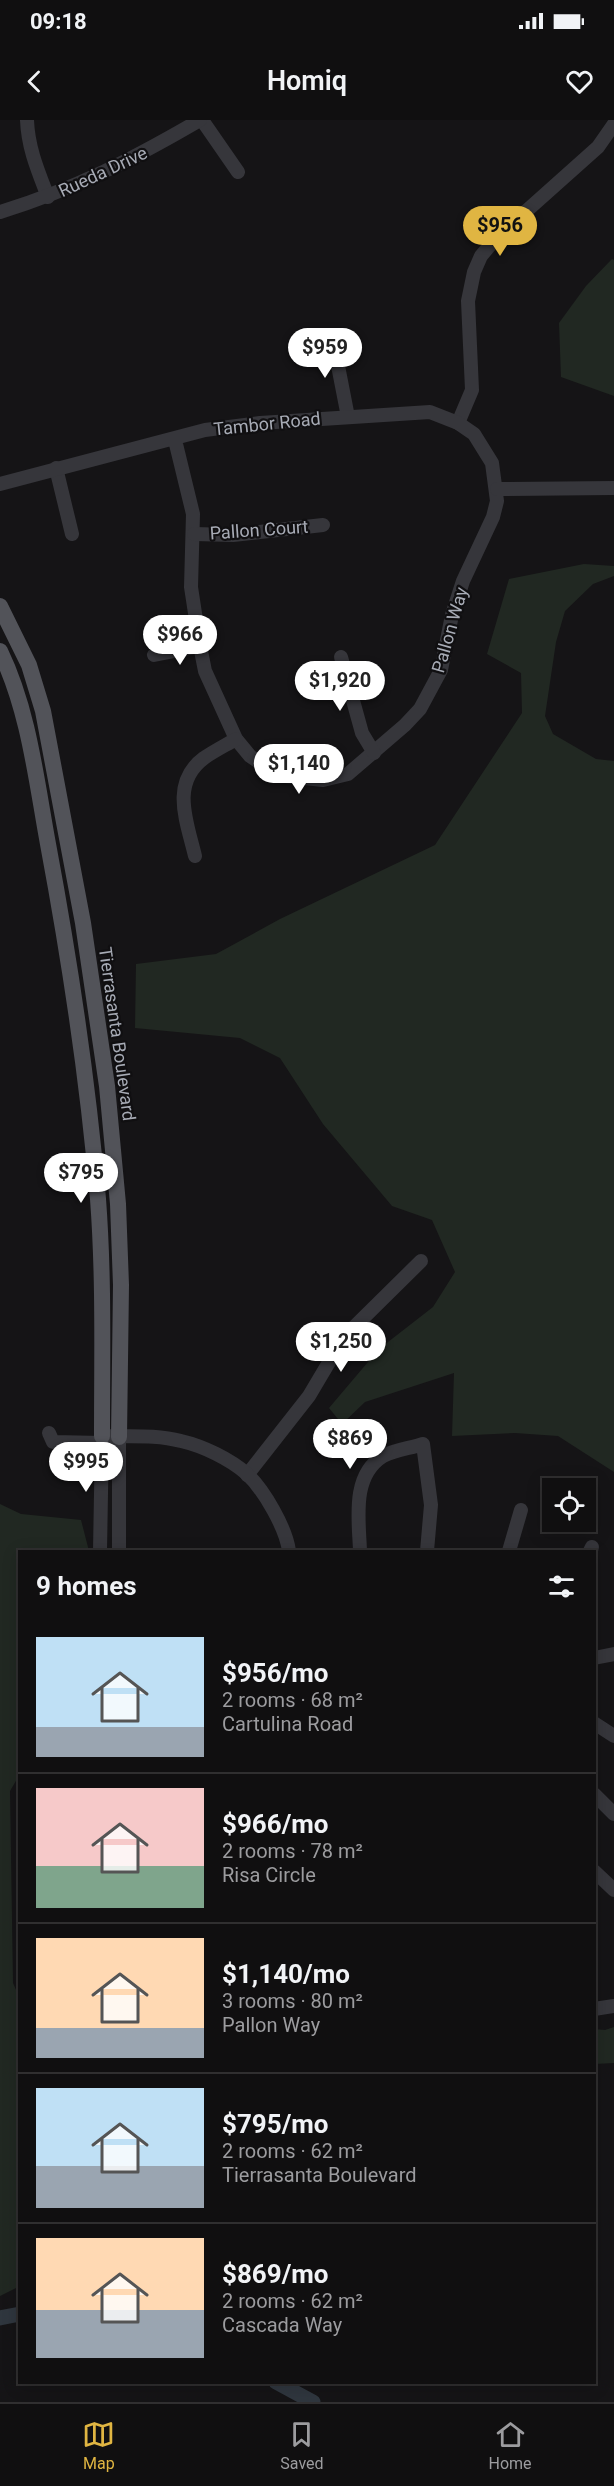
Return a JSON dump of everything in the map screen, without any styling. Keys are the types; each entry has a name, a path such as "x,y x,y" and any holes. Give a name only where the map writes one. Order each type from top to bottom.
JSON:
{"main road":[{"name":"Tierrasanta Boulevard","path":"0,606 29,665 43,711 82,922 104,1070 118,1204 121,1285 119,1437"},
{"name":"Tierrasanta Boulevard","path":"0,651 11,673 25,719 63,923 87,1086 98,1202 102,1299 102,1440"},
{"path":"75,1004 86,1022 93,1065 104,1070"}],"street":[{"path":"27,120 32,154 48,197"},
{"path":"201,120 238,172"},
{"name":"Rueda Drive","path":"0,212 48,197 134,159 201,120"},
{"path":"458,423 472,390 468,301 474,272 481,256 496,238 598,147 614,124"},
{"path":"332,335 348,417"},
{"name":"Tambor Road","path":"0,484 56,468 175,440 205,430 260,423 430,412 458,423 481,442 492,463 497,489"},
{"name":"Pallon Way","path":"175,440 193,514 191,587 205,671 236,739 250,756 266,767 286,776 303,780 323,780 348,774 374,753 420,709 441,670 452,615 463,581 493,517 497,489"},
{"path":"56,468 72,534"},
{"path":"497,489 614,488"},
{"name":"Pallon Court","path":"194,534 233,535 324,525"},
{"path":"154,655 200,646"},
{"path":"341,657 362,733 374,753"},
{"path":"195,856 182,798 184,783 203,759 236,739"},
{"path":"247,1475 309,1396 344,1337 421,1261"},
{"path":"49,1433 53,1442 119,1437 158,1437 182,1441 216,1455 247,1475 270,1505 289,1550"},
{"name":"Tierrasanta Boulevard","path":"119,1437 119,1550"},
{"name":"Tierrasanta Boulevard","path":"100,1550 102,1440"},
{"path":"360,1550 358,1499 366,1473 384,1456 423,1444 431,1505 427,1550"},
{"path":"509,1550 521,1510"},
{"path":"596,1658 614,1654"},
{"path":"596,1724 614,1736"},
{"path":"596,1796 614,1814"},
{"path":"596,1873 614,1890"},
{"path":"596,2009 614,2006"}],"shaded area":[{"path":"612,259 614,260 614,396 561,377 559,323 586,286"},
{"path":"584,564 614,566 614,576 593,584 565,611 556,642 545,716 553,734 596,759 614,761 614,1472 558,1436 515,1433 452,1436 454,1373 365,1402 342,1424 329,1408 379,1349 433,1307 455,1272 432,1220 392,1206 323,1124 280,1058 240,1038 135,1028 136,964 216,954 280,919 435,845 522,713 521,673 487,654 509,579"},
{"path":"0,1504 21,1514 81,1520 89,1550 18,1550 18,1777 10,1791 13,1983 18,1994 18,2287 0,2296"},
{"path":"614,2027 614,2063 596,2064 596,2029 605,2030"}],"waterway":[{"path":"0,2318 18,2314"},
{"path":"280,2384 313,2402"}]}
